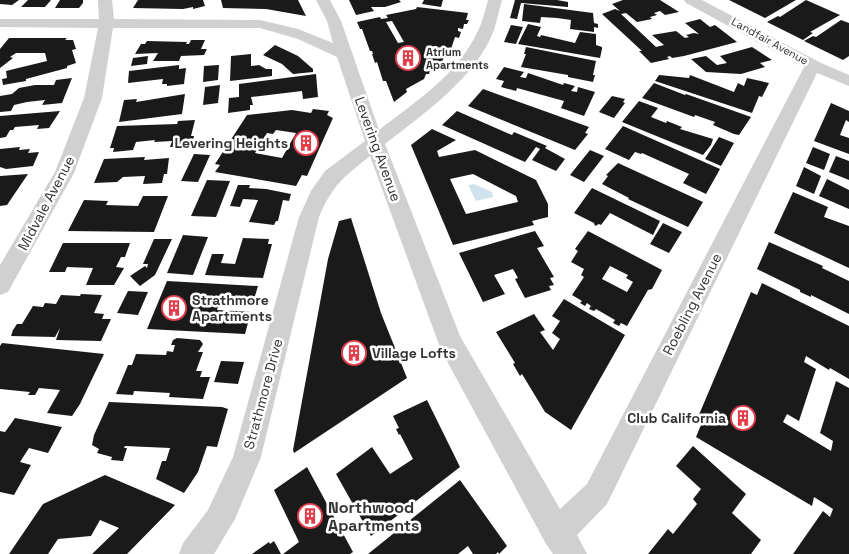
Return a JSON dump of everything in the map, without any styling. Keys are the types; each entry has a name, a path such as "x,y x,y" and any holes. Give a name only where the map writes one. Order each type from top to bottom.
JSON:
{"street":[{"name":"Midvale Avenue","path":"0,285 72,157 93,98 107,22 105,0"},
{"name":"Levering Avenue","path":"323,0 334,21 374,142 450,342 557,533 572,554"},
{"name":"Strathmore Drive","path":"204,551 247,457 309,217 318,196 332,176 446,87 475,51 486,30 495,0"},
{"name":"Landfair Avenue","path":"691,0 813,65 849,81"},
{"path":"0,23 260,24 282,28 312,38 344,54"},
{"name":"Roebling Avenue","path":"557,533 597,494 813,65"}],"water":[{"path":"474,184 492,192 493,197 476,201 468,185"}],"building":[{"path":"0,0 19,0 12,5 0,4"},
{"path":"28,0 51,0 45,7 21,7"},
{"path":"60,0 83,0 83,3 79,8 55,8"},
{"path":"138,0 203,0 205,6 193,9 193,7 183,9 133,8"},
{"path":"221,0 298,0 306,16 266,9 223,8"},
{"path":"349,0 399,0 401,2 385,7 371,7 374,11 356,15"},
{"path":"424,0 443,0 441,7 422,4"},
{"path":"515,0 557,0 568,2 568,7 521,3 517,19 510,18"},
{"path":"623,0 660,0 679,12 665,15 660,11 654,13 657,15 650,17 652,19 637,22 626,13 621,14 656,47 664,45 652,35 676,31 685,38 689,37 686,35 699,34 685,23 700,19 710,27 715,25 737,42 684,56 672,58 670,56 667,57 669,59 651,63 639,51 642,51 602,14 615,9 620,11 612,4"},
{"path":"729,0 796,0 765,18"},
{"path":"806,0 840,15 810,32 813,33 803,40 767,22 778,16 780,17"},
{"path":"524,4 593,13 594,23 598,24 598,28 594,27 594,32 570,29 571,20 557,18 541,17 540,23 522,21"},
{"name":"Atrium Apartments","path":"417,7 468,13 466,20 469,20 467,24 464,24 463,29 458,28 458,31 461,32 459,38 455,37 451,49 448,53 445,53 442,63 438,63 436,67 431,66 429,74 426,74 424,79 406,89 407,92 394,102 386,81 383,81 377,62 375,63 362,29 360,29 357,22 380,17 381,19 388,18 386,15 416,9","holes":["392,21 404,42 398,43 386,22"]},
{"path":"841,20 849,23 849,56 843,60 804,41 813,36 816,37"},
{"path":"528,24 541,27 537,36 540,37 541,35 575,43 580,32 596,34 596,45 602,47 600,58 518,44"},
{"path":"511,25 523,27 516,44 504,42"},
{"path":"9,38 67,38 65,40 73,40 76,49 72,50 76,63 67,66 67,68 26,79 26,81 3,85 2,79 7,78 6,71 47,61 45,53 16,53 10,57 13,58 0,68 0,49"},
{"path":"191,40 205,40 201,49 207,49 204,55 181,56 179,61 153,61 158,53 135,54 141,44 145,44 147,41 187,42 186,44 189,44"},
{"path":"275,45 298,56 313,69 313,72 293,74 282,64 263,55"},
{"path":"526,47 596,61 593,82 568,77 568,75 521,67 526,54 524,54"},
{"path":"752,47 772,60 760,63 765,67 741,74 706,72 691,59 706,56 717,65 727,63 720,56"},
{"path":"251,54 251,66 259,65 266,69 272,69 272,76 230,81 231,56"},
{"path":"148,56 147,64 131,66 133,58"},
{"path":"179,65 179,69 186,68 184,84 167,86 167,84 162,84 163,79 128,83 129,71"},
{"path":"219,65 218,80 203,82 204,66"},
{"path":"504,67 524,72 520,77 526,78 528,73 563,85 564,83 575,86 571,91 577,92 578,87 595,92 584,116 561,108 564,101 517,88 516,91 501,87 504,81 496,79"},
{"path":"316,74 318,97 303,99 302,91 251,97 253,105 250,105 250,110 228,113 229,98 239,97 239,84"},
{"path":"659,75 689,78 690,75 734,92 738,83 744,86 747,78 769,83 762,97 759,96 752,113 655,81"},
{"path":"72,78 62,103 42,105 45,100 27,102 14,105 11,111 0,112 0,96 12,94 19,88 35,85 54,85 56,80"},
{"path":"654,83 751,117 739,135 734,134 713,125 715,122 695,115 694,117 642,98"},
{"path":"220,85 218,103 203,105 205,87"},
{"path":"483,89 589,127 585,133 588,134 575,150 468,106"},
{"path":"185,94 182,114 119,122 124,100 137,99 136,102"},
{"path":"612,96 625,99 623,102 625,103 614,118 599,112"},
{"path":"639,101 658,108 651,117 682,127 680,129 713,139 711,145 703,155 622,122"},
{"path":"831,103 849,111 849,122 846,120 840,135 849,138 849,154 814,141"},
{"name":"Levering Heights","path":"313,109 329,111 327,115 333,118 307,176 302,175 296,186 215,172 220,165 215,164 247,115 292,110 311,113","holes":["276,130 296,133 282,158 255,153 267,133 273,134"]},
{"path":"60,111 49,128 37,129 39,125 15,127 13,130 10,130 6,137 0,138 0,116"},
{"path":"457,111 512,135 514,132 547,146 545,148 565,159 556,171 532,160 540,149 536,147 525,162 442,125"},
{"path":"195,120 191,136 194,136 192,144 189,146 170,147 172,141 154,142 155,140 136,142 133,150 113,152 114,148 110,148 117,126 177,124 178,121"},
{"path":"623,126 720,169 706,194 683,183 689,174 642,153 635,152 629,160 605,149"},
{"path":"432,129 456,140 437,151 439,157 475,150 536,180 548,204 548,217 532,221 534,225 453,245 411,145","holes":["473,174 516,196 518,202 466,214 450,179"]},
{"path":"719,137 734,143 721,166 705,159"},
{"path":"20,147 19,150 30,149 28,153 39,152 33,166 6,169 0,167 0,149"},
{"path":"813,147 830,154 824,170 806,163"},
{"path":"590,150 604,156 584,182 570,175"},
{"path":"194,154 210,155 198,182 181,181"},
{"path":"836,156 849,161 849,180 829,172"},
{"path":"145,157 144,160 169,158 167,174 164,174 162,183 143,184 145,176 123,177 117,182 94,183 104,159"},
{"path":"618,163 703,202 688,227 628,199 602,184 608,176 606,175"},
{"path":"804,167 821,176 814,194 796,186"},
{"path":"28,174 7,205 0,206 0,176"},
{"path":"827,179 849,190 849,209 819,196"},
{"path":"207,180 230,181 216,217 191,216"},
{"path":"238,185 250,185 249,188 291,194 289,201 283,200 278,221 274,225 249,222 258,200 243,199 240,207 230,206"},
{"path":"592,188 660,221 653,235 610,213 601,225 595,226 594,223 574,213"},
{"path":"793,192 828,207 824,217 849,226 849,268 774,233"},
{"path":"143,196 168,196 154,232 68,231 84,200 108,201 106,205 138,206"},
{"name":"Village Lofts","path":"351,218 381,313 407,378 294,453 293,450 328,259 339,221"},
{"path":"663,223 682,232 669,253 650,244"},
{"path":"535,231 544,246 537,248 554,277 550,278 554,285 549,286 551,290 525,298 515,279 518,278 513,269 494,275 505,294 483,302 459,253"},
{"path":"588,231 662,270 652,289 648,290 627,326 621,323 619,326 613,323 615,320 596,309 594,311 589,309 591,306 587,303 585,306 580,303 582,301 572,295 584,277 581,275 584,269 571,262 578,251 575,249","holes":["610,266 628,275 626,278 633,282 627,292 602,279"]},
{"name":"Strathmore Apartments","path":"183,235 208,237 193,275 167,273"},
{"name":"Strathmore Apartments","path":"243,238 269,239 268,244 272,244 263,278 205,275 212,254 224,254 221,263 235,264"},
{"path":"154,239 172,239 155,275 140,286 130,276 145,266 147,268 148,264 143,264"},
{"path":"769,242 823,266 822,268 849,281 849,314 811,295 811,297 800,292 800,290 757,269"},
{"path":"63,243 130,243 125,257 121,257 116,267 124,268 114,285 86,285 93,268 67,267 65,272 49,272"},
{"name":"Strathmore Apartments","path":"167,281 258,286 252,306 219,304 217,310 251,312 245,334 147,329"},
{"name":"Club California","path":"762,283 849,326 849,379 806,356 804,362 816,369 799,421 787,414 783,422 831,451 833,441 820,433 836,381 849,388 849,554 793,554 823,511 830,517 833,509 814,497 812,506 696,437 703,420 698,417 751,292 757,295"},
{"path":"128,291 148,292 138,315 117,313"},
{"path":"81,294 102,295 94,313 104,314 102,319 111,319 101,341 56,340 60,328 55,337 11,336 17,324 22,324 33,306 43,307 45,303 56,304 61,295 80,296"},
{"path":"564,299 625,335 571,430 545,412 522,374 520,376 513,364 515,363 496,332 534,314 545,330 540,332 553,350 560,339 552,333 560,321 552,316"},
{"path":"177,338 200,340 203,344 198,352 203,352 196,371 202,371 200,377 210,377 203,399 169,397 170,393 134,391 133,395 116,394 128,365 132,365 136,354 166,355 167,351 173,352 175,345 171,345 173,340"},
{"path":"2,343 104,354 80,404 72,416 47,413 60,390 39,388 35,395 28,395 30,392 0,389 0,346"},
{"path":"221,361 244,362 238,384 214,382"},
{"path":"427,400 460,467 371,536 336,474 372,447 390,474 413,459 396,429 399,428 393,416"},
{"path":"109,402 222,407 228,409 217,447 207,446 198,472 184,493 156,479 162,461 166,461 170,448 125,446 124,448 127,448 123,461 111,460 112,457 97,453 99,449 92,445 94,435"},
{"path":"15,418 62,427 48,453 29,448 20,462 31,465 14,495 0,492 0,431 5,432"},
{"path":"693,446 746,494 732,513 761,540 751,554 648,554 668,529 673,534 697,504 693,499 701,489 676,466"},
{"name":"Northwood Apartments","path":"307,467 353,552 350,554 283,554 299,542 274,490"},
{"path":"105,475 175,505 127,554 92,554 119,528 100,520 91,536 58,539 48,554 9,554 43,504"},
{"path":"460,480 507,546 499,554 498,552 496,554 473,554 468,546 458,554 368,554"},
{"path":"274,541 281,554 252,554 269,542 270,544"}],"place":[{"name":"Atrium Apartments","path":"408,58"},
{"name":"Levering Heights","path":"306,143"},
{"name":"Strathmore Apartments","path":"174,308"},
{"name":"Village Lofts","path":"354,353"},
{"name":"Club California","path":"743,418"},
{"name":"Northwood Apartments","path":"310,516"}]}
